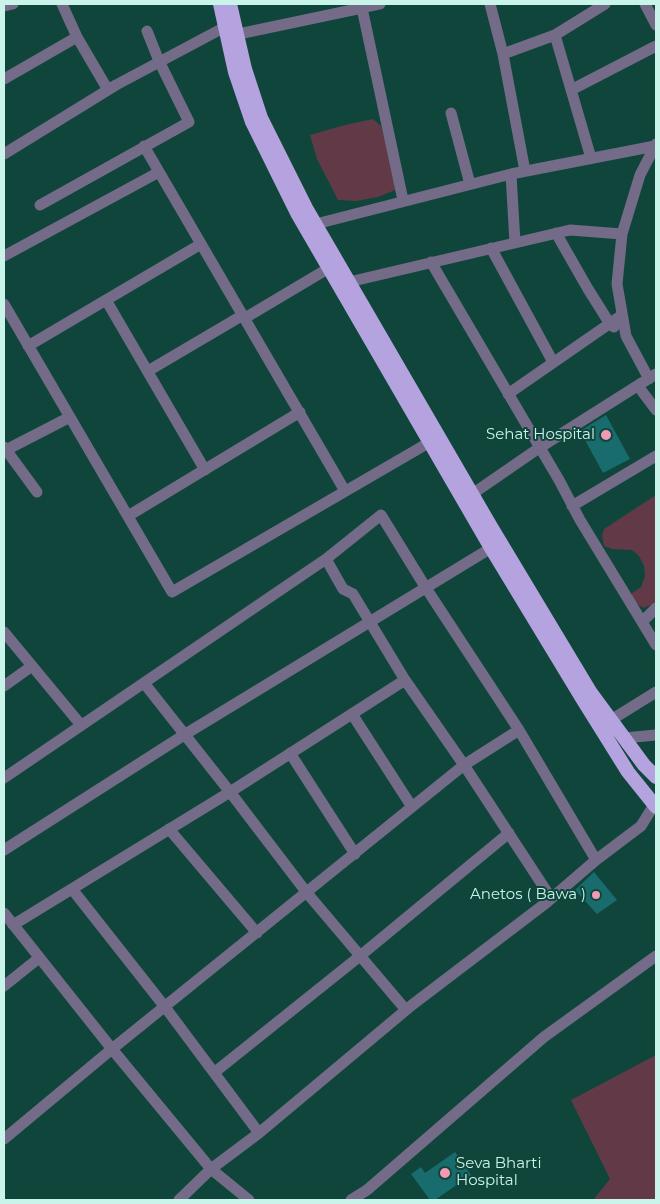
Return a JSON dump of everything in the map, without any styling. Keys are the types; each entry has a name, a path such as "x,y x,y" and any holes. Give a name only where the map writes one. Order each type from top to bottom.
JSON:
{"highway":[{"path":"220,4 230,33"},
{"path":"230,4 230,33 235,72 252,122 310,225 349,282 468,497 491,548 628,772 655,806"},
{"path":"310,225 329,268 430,442 468,497 591,693 644,765 656,777"},
{"path":"655,806 651,798 656,788"}],"street":[{"path":"4,6 13,4"},
{"path":"62,4 77,37 108,90"},
{"path":"4,154 159,61 230,33 380,4"},
{"path":"490,4 503,54 525,171"},
{"path":"503,54 555,35 605,4"},
{"path":"645,4 656,25"},
{"path":"362,8 403,200"},
{"path":"40,205 189,122 159,61 147,31"},
{"path":"555,35 592,158"},
{"path":"4,79 77,37"},
{"path":"571,90 656,46"},
{"path":"451,113 470,184"},
{"path":"310,225 510,174 655,144"},
{"path":"626,336 617,284 622,234 640,176 655,144"},
{"path":"144,146 345,491"},
{"path":"4,256 159,172"},
{"path":"510,174 515,243"},
{"path":"349,282 570,230 622,234"},
{"path":"468,497 540,448 653,376 626,336 610,324 556,233"},
{"path":"28,346 201,244"},
{"path":"491,248 553,362"},
{"path":"431,262 572,506 656,645"},
{"path":"148,371 329,268"},
{"path":"106,300 205,470"},
{"path":"4,304 172,592 430,442"},
{"path":"508,394 622,315"},
{"path":"638,386 656,410"},
{"path":"128,516 300,412"},
{"path":"37,492 4,449 70,418"},
{"path":"572,506 656,457"},
{"path":"4,778 326,560 381,515 426,588 519,730 596,860"},
{"path":"4,850 184,735 491,548"},
{"path":"326,560 343,588 353,594 405,680 464,765 551,898"},
{"path":"642,622 656,608"},
{"path":"4,632 81,725"},
{"path":"4,686 32,666"},
{"path":"13,925 230,792 405,680"},
{"path":"144,683 307,893 406,1010"},
{"path":"611,720 656,692"},
{"path":"352,714 412,807"},
{"path":"4,1139 112,1049 464,765 519,730"},
{"path":"624,738 656,735"},
{"path":"290,753 355,854"},
{"path":"179,1200 211,1169 259,1133 406,1010 641,826 655,806"},
{"path":"169,829 257,933"},
{"path":"214,1072 360,956 509,833"},
{"path":"72,889 165,1007 259,1133"},
{"path":"4,913 112,1049 211,1169 249,1200"},
{"path":"351,1200 368,1196 544,1037 656,956"},
{"path":"4,986 39,958"}],"shaded area":[{"path":"373,119 381,126 395,175 395,190 378,197 357,201 338,200 317,159 310,135"},
{"path":"656,495 656,603 643,608 635,602 631,594 641,587 645,576 644,566 639,556 632,550 612,549 604,546 602,535 604,529"},
{"path":"656,1055 656,1200 593,1200 610,1179 571,1100"}],"building":[{"path":"606,415 630,459 603,473 580,431"},
{"name":"Anetos ( Bawa )","path":"594,872 617,900 597,914 575,890"},
{"path":"455,1152 471,1175 435,1200 430,1200 411,1174 421,1167 425,1173"}],"place":[{"name":"Sehat Hospital","path":"606,435"},
{"name":"Anetos ( Bawa )","path":"596,895"},
{"name":"Seva Bharti Hospital","path":"445,1173"}]}
